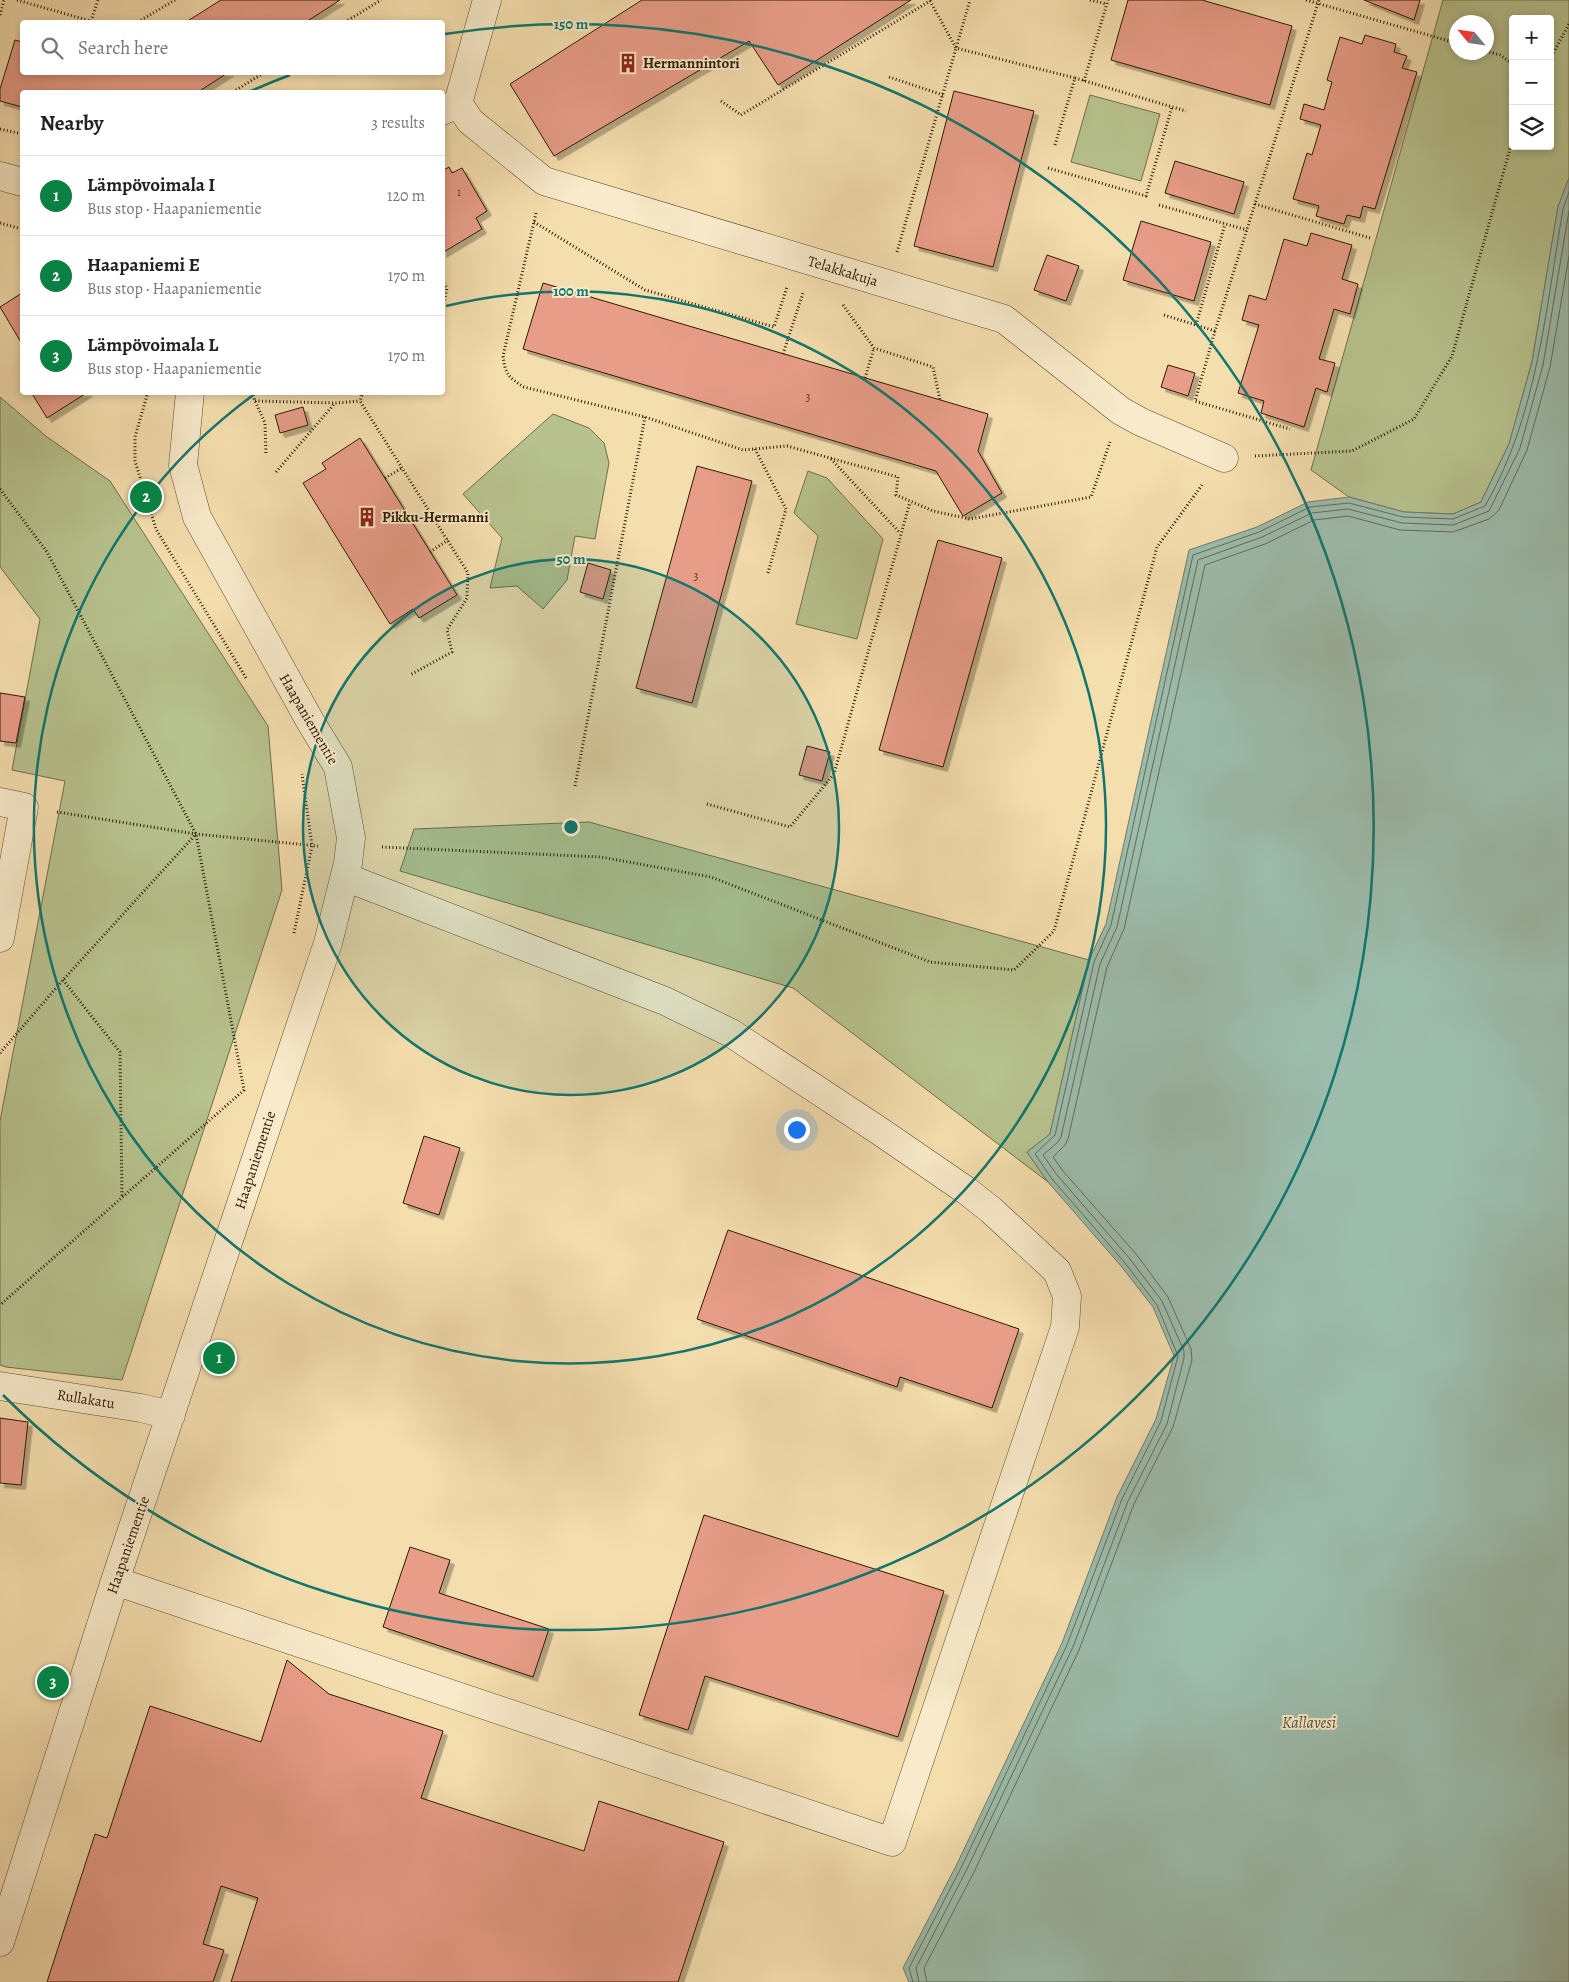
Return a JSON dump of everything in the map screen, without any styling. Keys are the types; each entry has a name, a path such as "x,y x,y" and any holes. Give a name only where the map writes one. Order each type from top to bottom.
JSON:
{"street":[{"path":"450,107 487,0"},
{"name":"Telakkakuja","path":"450,107 544,181 1004,319 1121,411 1141,422 1224,458"},
{"path":"0,176 20,181"},
{"name":"Haapaniementie","path":"0,1942 115,1581 125,1556 328,943 345,877 351,838 338,767 310,721 197,517 183,465 190,395"},
{"path":"0,938 12,804"},
{"path":"115,1581 892,1842 1065,1328 1067,1296 1057,1271 992,1210 845,1107 732,1033 665,1001 345,877"},
{"name":"Rullakatu","path":"0,1386 141,1408 171,1415"}],"path":[{"path":"0,15 4,0"},
{"path":"17,0 85,20"},
{"path":"93,20 98,0"},
{"path":"141,20 175,0"},
{"path":"348,20 381,0"},
{"path":"888,284 970,0"},
{"path":"1090,0 1107,4"},
{"path":"1084,81 1108,0"},
{"path":"1306,0 1449,41"},
{"path":"721,101 742,116 930,1 956,48 1075,78 1186,111"},
{"path":"1290,429 1195,401 1215,331 1318,2"},
{"path":"1554,52 1569,24"},
{"path":"1494,53 1509,61"},
{"path":"236,90 260,75"},
{"path":"889,78 942,95"},
{"path":"1055,146 1075,78"},
{"path":"1048,168 1146,196 1172,107"},
{"path":"0,129 20,134"},
{"path":"385,847 601,857 711,877 930,962 1014,970 1054,931 1157,547 1224,458 1352,451 1414,419 1452,356 1510,150"},
{"path":"544,181 503,356 504,370 513,381 524,387 645,417 743,450 787,446 898,477 896,495 933,511 970,519 1091,497 1121,411"},
{"path":"1255,204 1370,238"},
{"path":"1159,205 1247,230"},
{"path":"0,222 20,228"},
{"path":"534,222 644,290 774,327 805,259"},
{"path":"1196,325 1225,224"},
{"path":"805,259 874,348 932,367 940,400"},
{"path":"783,354 805,259"},
{"path":"445,285 447,288 445,297"},
{"path":"1164,314 1215,331"},
{"path":"865,378 874,348"},
{"path":"147,395 135,437 135,461 156,529 251,686"},
{"path":"252,395 265,423 266,455"},
{"path":"360,401 362,395"},
{"path":"255,401 336,403 360,401"},
{"path":"360,401 468,573 467,598 446,630 452,652 410,674"},
{"path":"276,472 336,403"},
{"path":"575,786 645,417"},
{"path":"755,448 786,509 768,573"},
{"path":"830,458 901,534"},
{"path":"385,478 402,468"},
{"path":"0,489 48,552 196,834 244,1090"},
{"path":"707,804 790,827 834,774 910,502"},
{"path":"430,552 448,540"},
{"path":"294,935 312,846 301,769"},
{"path":"12,804 196,834 312,846"},
{"path":"0,1053 63,980 196,834"},
{"path":"63,980 120,1052 122,1197"},
{"path":"241,1099 247,1080"},
{"path":"0,1304 244,1090"}],"green space":[{"path":"1443,0 1569,0 1569,178 1558,207 1532,362 1509,444 1481,502 1453,514 1404,512 1349,497 1311,470"},
{"path":"1090,95 1160,114 1141,181 1071,162"},
{"path":"0,397 47,437 110,481 268,726 282,890 122,1380 0,1365 0,1121 65,781 12,770 40,619 0,567"},
{"path":"553,414 589,428 604,443 609,463 595,539 575,536 567,580 543,609 517,586 490,588 502,538 463,494"},
{"path":"808,471 827,478 883,539 857,639 796,624 818,536 794,513"},
{"path":"589,822 1089,960 1050,1134 1027,1152 1048,1182 793,988 400,871 414,829"}],"water":[{"name":"Kallavesi","path":"1569,178 1569,1982 909,1982 903,1968 957,1864 1062,1643 1117,1497 1156,1419 1174,1356 1153,1307 1121,1266 1048,1182 1027,1152 1050,1134 1089,960 1106,924 1189,550 1257,527 1308,502 1349,497 1404,512 1453,514 1481,502 1509,444 1532,362 1558,207"}],"building":[{"path":"221,0 340,0 309,20 189,20"},
{"name":"Hermannintori","path":"642,0 911,0 778,85 749,41 554,156 510,84"},
{"path":"1128,0 1202,0 1292,26 1270,105 1111,60"},
{"path":"1364,0 1420,0 1414,20"},
{"path":"1365,35 1396,44 1394,52 1407,56 1402,68 1417,72 1375,209 1363,206 1360,218 1347,215 1344,224 1316,216 1319,206 1293,199 1307,153 1312,155 1321,125 1300,119 1304,104 1324,110 1332,82 1327,80 1340,37 1362,44"},
{"path":"15,40 20,41 20,75 224,75 201,90 20,90 20,106 0,101 0,89"},
{"path":"954,91 1034,111 993,267 914,246"},
{"path":"1175,161 1244,182 1234,214 1165,193"},
{"path":"449,167 452,173 462,168 487,211 476,218 482,229 445,251 445,169"},
{"path":"1141,221 1211,242 1194,301 1123,280"},
{"path":"1311,233 1352,245 1342,279 1358,284 1350,314 1334,309 1319,359 1335,363 1327,392 1316,388 1304,427 1261,413 1264,401 1238,393 1259,325 1242,320 1249,295 1266,300 1284,239 1307,246"},
{"path":"1047,255 1079,266 1066,301 1034,290"},
{"path":"543,283 988,414 978,451 1002,493 963,516 936,471 523,349"},
{"path":"20,294 20,341 0,307"},
{"path":"1168,365 1195,373 1188,396 1161,387"},
{"path":"33,395 83,395 47,418"},
{"path":"303,407 308,425 280,433 275,415"},
{"name":"Pikku-Hermanni","path":"360,438 457,595 419,618 413,609 390,624 303,483 326,469 322,463"},
{"path":"697,466 752,481 692,703 636,688"},
{"path":"938,540 1002,558 943,767 879,750"},
{"path":"588,563 611,570 603,599 580,592"},
{"path":"0,693 25,697 16,743 0,741"},
{"path":"807,746 830,752 822,781 799,775"},
{"path":"424,1136 460,1148 439,1215 403,1203"},
{"path":"728,1230 1019,1329 992,1408 900,1377 897,1387 697,1319"},
{"path":"0,1418 28,1422 21,1485 0,1483"},
{"path":"704,1515 944,1591 898,1737 705,1676 688,1730 639,1715"},
{"path":"410,1547 450,1560 439,1593 549,1629 533,1677 383,1627"},
{"path":"287,1660 329,1694 443,1731 421,1798 584,1851 599,1801 724,1842 678,1982 231,1982 258,1898 221,1886 203,1944 224,1950 213,1982 47,1982 95,1834 107,1838 150,1706 261,1742"}],"place":[{"name":"Hermannintori","path":"628,63"},
{"name":"Haapaniemi E","path":"146,497"},
{"name":"Pikku-Hermanni","path":"367,517"},
{"name":"Lämpövoimala I","path":"219,1358"},
{"name":"Lämpövoimala L","path":"53,1682"}]}
